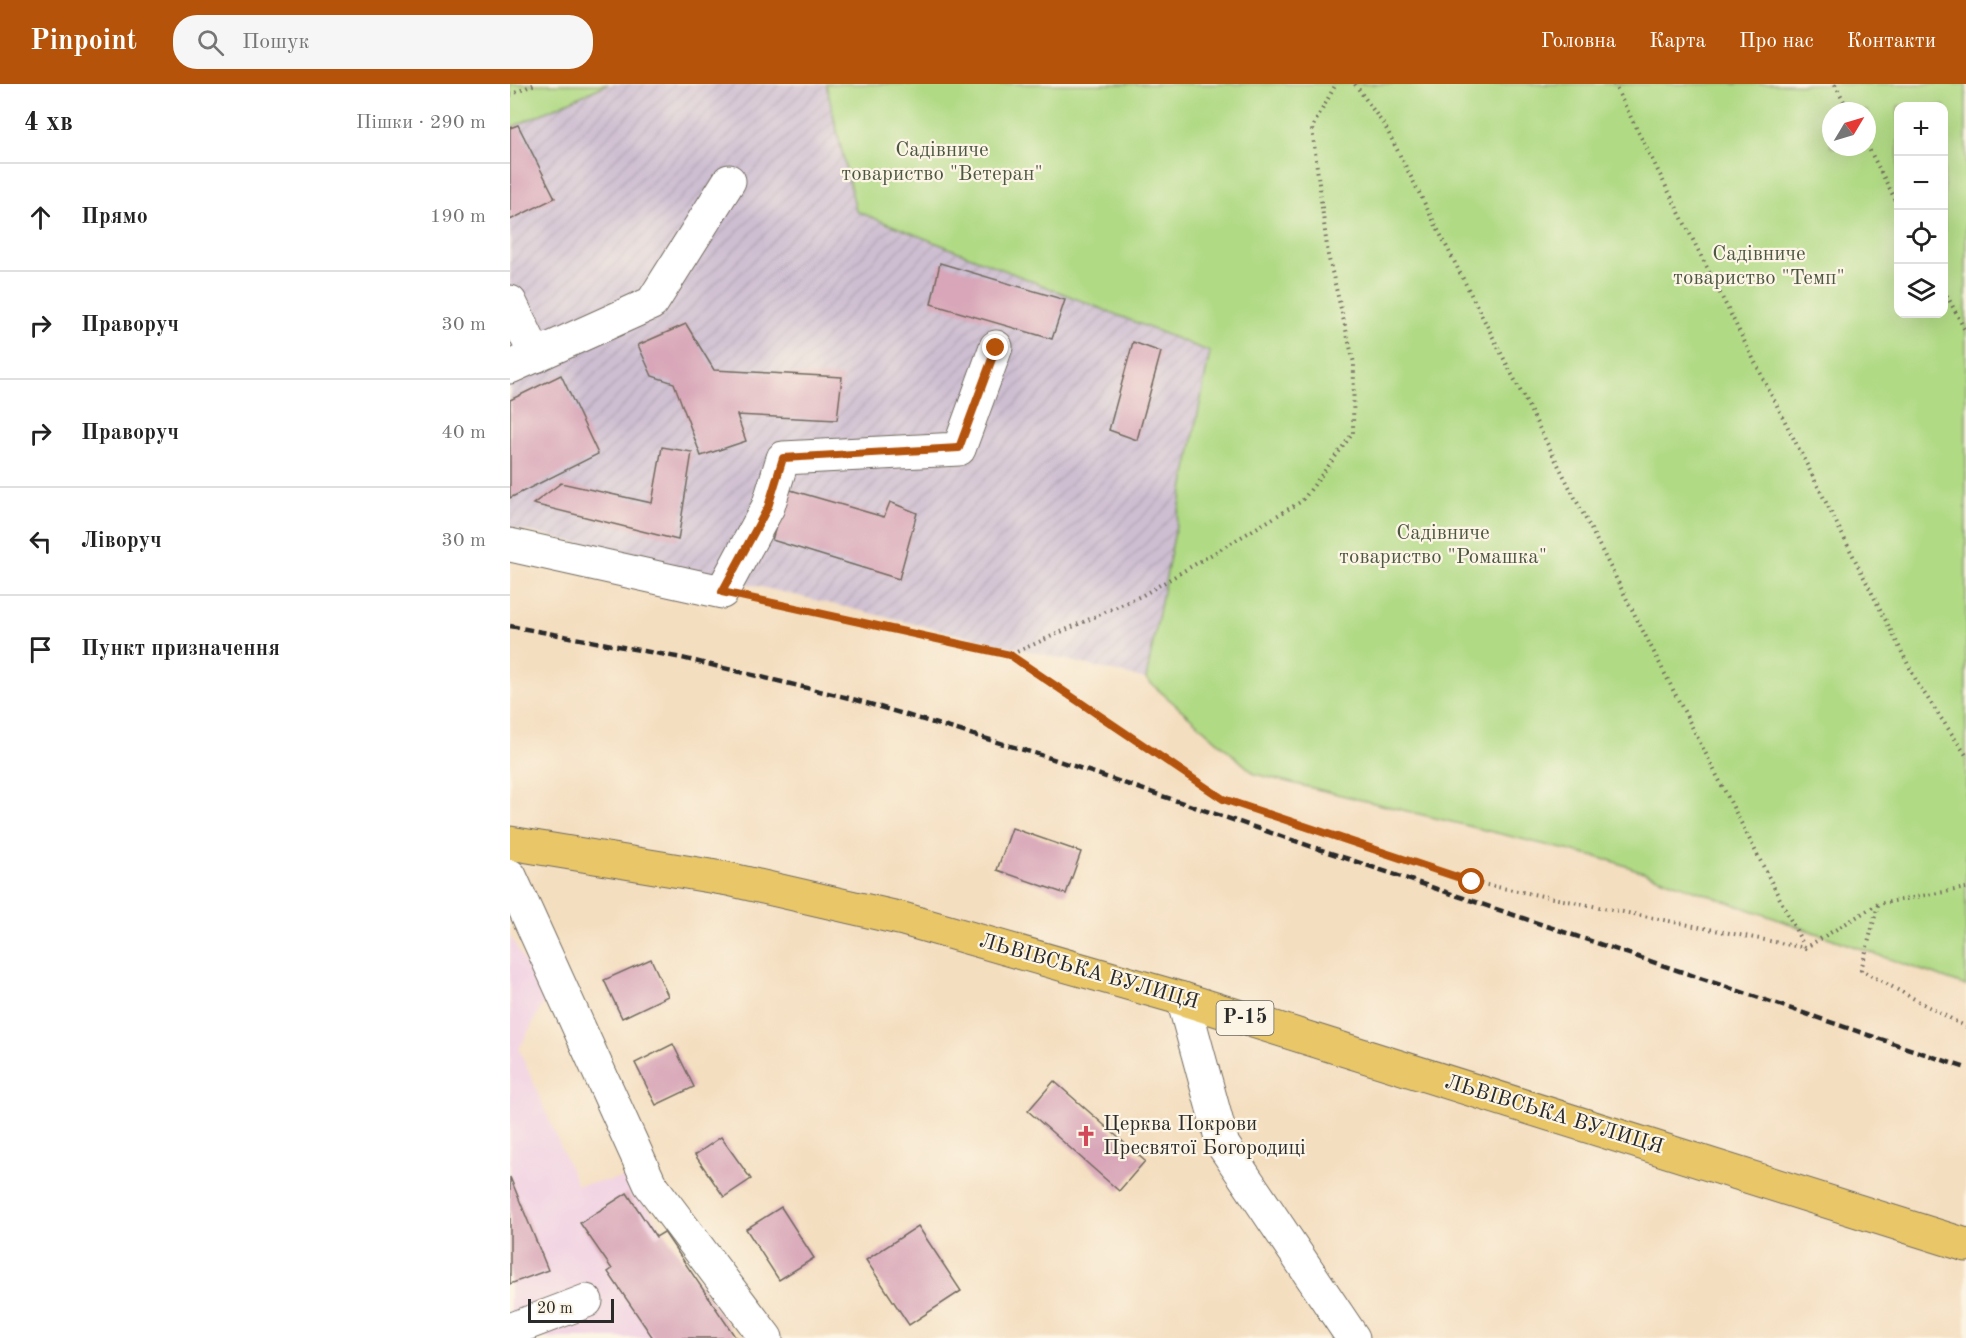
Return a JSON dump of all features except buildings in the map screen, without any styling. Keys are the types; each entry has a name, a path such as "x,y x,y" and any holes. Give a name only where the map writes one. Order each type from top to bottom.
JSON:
{"main road":[{"name":"ЛЬВІВСЬКА ВУЛИЦЯ","path":"510,843 728,879 903,919 1183,999 1966,1245"}],"street":[{"path":"510,302 523,361 652,303 729,181"},
{"path":"510,545 722,592 768,507 783,458 959,448 996,348"},
{"path":"510,876 650,1184 766,1338"},
{"path":"1183,999 1222,1144 1353,1338"},
{"path":"510,1330 586,1301"}],"path":[{"path":"510,95 535,84"},
{"path":"1010,655 1143,595 1302,501 1353,433 1354,363 1328,255 1312,128 1336,84"},
{"path":"1355,84 1386,128 1805,948"},
{"path":"1614,84 1918,684 1966,755"},
{"path":"1834,84 1844,102"},
{"path":"1873,156 1894,196"},
{"path":"1948,298 1966,332"},
{"path":"722,592 1010,655 1223,799 1472,882 1805,948 1878,904 1966,888"},
{"path":"1878,904 1861,970 1966,1027"}],"shaded area":[{"path":"608,84 826,84 856,211 1210,352 1146,679 510,527 510,128"},
{"path":"510,935 545,1000 519,1049 577,1185 628,1178 736,1338 510,1338"}],"green space":[{"path":"510,84 608,84 510,128"},
{"name":"Садівниче товариство \"Ромашка\"","path":"826,84 1966,84 1966,986 1612,861 1255,774 1146,679 1210,352 856,211"}],"railway":[{"path":"510,626 682,658 853,699 1044,756 1966,1068"}],"place":[{"name":"Церква Покрови Пресвятої Богородиці","path":"1086,1136"}],"route":[{"path":"996,348 959,448 783,458 768,507 722,592 1010,655 1223,799 1472,882"}],"park label":[{"name":"Садівниче товариство \"Ветеран\"","path":"942,162"},
{"name":"Садівниче товариство \"Темп\"","path":"1759,266"}]}
